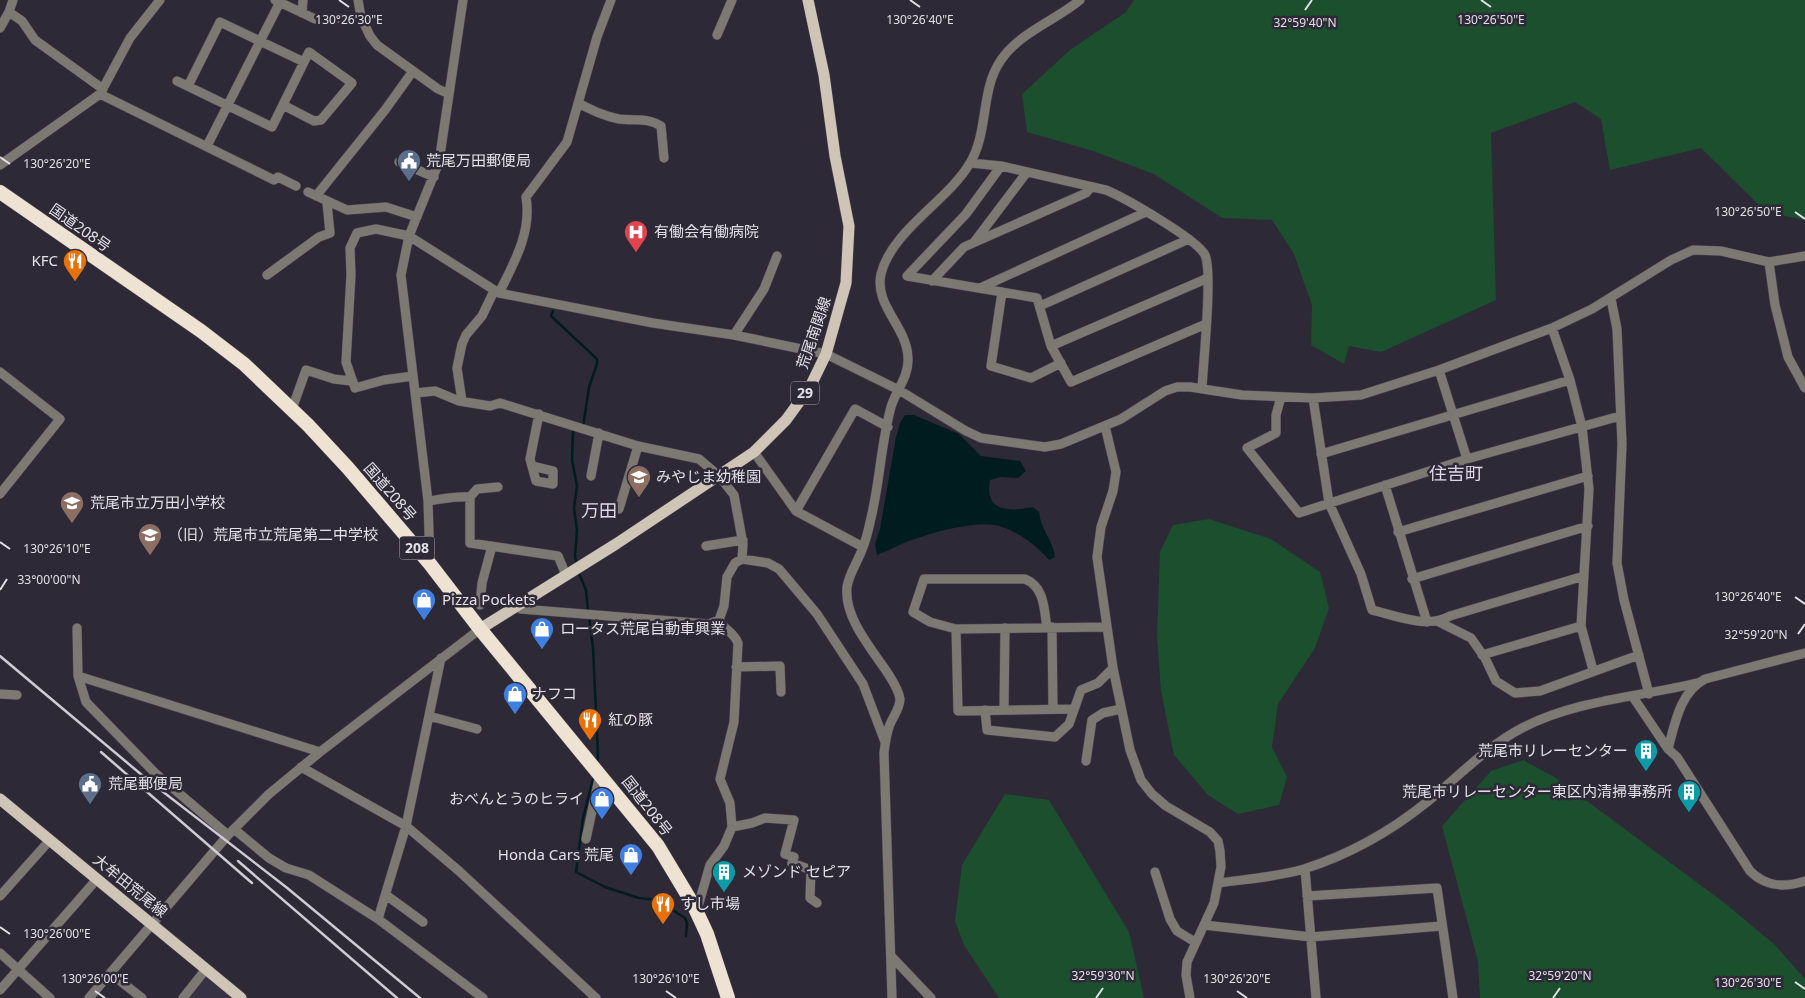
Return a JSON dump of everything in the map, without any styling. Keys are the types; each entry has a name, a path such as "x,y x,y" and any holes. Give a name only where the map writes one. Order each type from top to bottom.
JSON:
{"highway":[{"name":"国道208号","path":"0,192 201,331 244,364 292,409 348,468 430,564 480,629 658,846 694,906 707,934 730,996"}],"main road":[{"name":"荒尾南関線","path":"480,629 754,452 786,420 810,387 826,354 846,283 849,226 835,156 824,75 808,0"},
{"name":"大牟田荒尾線","path":"2,803 152,923 241,998"}],"street":[{"path":"0,28 13,0"},
{"path":"0,165 101,91 130,38 160,0"},
{"path":"302,13 303,0"},
{"path":"358,0 363,23 370,36 412,71 449,94"},
{"path":"430,564 428,501 401,275 409,236 434,177 441,151 463,0"},
{"path":"462,401 457,368 458,358 466,335 482,316 519,252 529,211 526,197 567,142 597,37 612,0"},
{"path":"717,35 732,0"},
{"path":"885,742 900,699 895,685 852,617 848,604 847,586 863,547 872,515 892,405 906,376 908,359 906,343 883,302 880,285 882,272 888,258 906,232 933,206 971,163 982,129 985,106 994,72 1002,58 1019,41 1080,0"},
{"path":"207,146 260,41 277,1 314,19 343,18"},
{"path":"9,12 22,21 35,40 101,91 274,180 278,177 296,186"},
{"path":"188,86 220,22 304,62"},
{"path":"177,81 272,127 309,52 352,83 321,120 314,121 283,105"},
{"path":"412,71 385,110 312,194 327,203 347,210 386,207 417,217"},
{"path":"578,103 600,115 620,119 651,120 661,126 664,158"},
{"path":"399,162 434,177"},
{"path":"971,163 1001,166 1121,196 1199,246 1205,255 1208,266 1202,389"},
{"path":"1001,166 966,214 907,276 1037,298 1051,346 1071,382 1206,324"},
{"path":"973,243 1027,172"},
{"path":"932,280 964,248 1086,193 1091,187"},
{"path":"267,275 320,237 330,233 327,203"},
{"path":"980,288 1146,212"},
{"path":"413,376 384,380 355,388 351,381 346,362 351,275 350,248 357,233 376,230 409,236 496,292 653,322 734,335 826,354 899,390 966,431 981,438 1045,447 1061,444 1121,419 1165,390 1177,387 1242,395 1281,397 1313,398 1361,394 1439,370 1552,328 1611,299 1672,260 1693,250 1721,251 1770,262 1805,256"},
{"path":"1040,306 1188,239"},
{"path":"734,335 764,289 777,256"},
{"path":"1770,262 1775,306 1788,357 1805,388"},
{"path":"1051,346 1208,278"},
{"path":"1002,292 991,366 1031,378 1061,363"},
{"path":"1611,299 1616,329 1622,444 1618,563 1624,600 1648,694"},
{"path":"1552,328 1570,380 1582,427 1588,476 1588,526 1581,626 1594,670"},
{"path":"292,409 306,370 334,379 351,381"},
{"path":"1439,370 1467,459"},
{"path":"0,372 60,419 0,494"},
{"path":"1321,454 1570,380"},
{"path":"416,393 436,391 462,401 490,406 500,403 638,446 700,459 718,476 734,496 743,540 742,559"},
{"path":"1281,397 1276,415 1276,432 1247,448 1299,512 1467,459 1620,416"},
{"path":"1313,398 1329,503 1361,574 1372,610 1427,622 1439,622 1471,638 1496,681 1515,693 1540,691 1594,670 1639,656"},
{"path":"796,511 855,409 888,427"},
{"path":"532,466 530,459 539,414"},
{"path":"1105,426 1116,472 1113,491 1101,527 1097,557 1113,668 1130,750 1141,780 1152,794 1166,806 1210,832 1218,842 1221,866 1214,903 1187,962 1186,975 1190,998"},
{"path":"591,476 599,433"},
{"path":"619,509 638,446"},
{"path":"754,452 796,511 863,547"},
{"path":"1398,532 1588,476"},
{"path":"1385,485 1412,579 1427,622"},
{"path":"498,487 477,489 470,498 470,543 558,556 566,575"},
{"path":"428,501 447,499 454,495 470,498"},
{"path":"1412,579 1588,526"},
{"path":"706,546 743,540"},
{"path":"480,605 482,583 492,546"},
{"path":"694,906 699,903 710,865 724,846 732,827 730,803 720,779 734,722 738,643 735,636 722,626 719,620 724,606 726,578 735,563 742,559 768,563 780,569 799,590 863,684 885,742 892,998"},
{"path":"1439,622 1450,616 1584,576"},
{"path":"1053,709 1050,628 1037,586 1025,580 924,579 913,612 930,622 956,629 1050,628 1107,626"},
{"path":"520,604 521,609 591,616 709,624 719,620"},
{"path":"1482,655 1581,626"},
{"path":"77,628 78,676 86,702 155,773 231,832 269,858 286,868 309,875 378,919 483,998"},
{"path":"1004,710 1005,628"},
{"path":"89,998 231,832 269,794 320,752 480,629"},
{"path":"956,629 958,712 1073,708"},
{"path":"1219,883 1305,869 1381,834 1426,802 1498,742 1540,719 1579,706 1634,697 1697,683 1705,679 1805,653"},
{"path":"378,919 406,826 441,658"},
{"path":"736,666 780,666 781,692"},
{"path":"985,710 986,730 1055,736 1069,724 1073,708 1081,690 1098,683 1113,668"},
{"path":"78,676 320,752"},
{"path":"1668,749 1684,700 1697,683"},
{"path":"0,694 17,695"},
{"path":"1634,697 1668,749 1678,758 1750,871 1768,885 1781,886 1805,881"},
{"path":"1086,761 1092,720 1103,713 1121,710"},
{"path":"429,716 477,730"},
{"path":"301,767 406,826 466,877 596,998"},
{"path":"586,838 600,774"},
{"path":"732,827 765,818 794,820 785,854 794,857 792,863 811,870 808,894 817,903"},
{"path":"0,896 50,840"},
{"path":"1305,869 1316,998"},
{"path":"1154,872 1170,919 1177,931 1195,942"},
{"path":"0,990 97,879"},
{"path":"1308,896 1436,888 1453,998"},
{"path":"386,895 423,922"},
{"path":"1204,925 1311,937 1441,926"},
{"path":"0,953 50,998"},
{"path":"892,957 931,998"},
{"path":"183,998 206,969"},
{"path":"110,973 142,998"}],"shaded area":[{"path":"905,415 914,415 959,434 981,456 1020,461 1026,471 1018,478 1001,477 990,480 989,491 991,498 1000,507 1015,509 1033,507 1039,512 1055,557 1049,560 1031,543 1010,530 986,524 952,528 905,543 877,555 875,544 880,529 896,437 900,423"},
{"path":"207,972 237,998 186,998"}],"green space":[{"path":"1134,0 1805,0 1805,220 1766,212 1701,148 1610,170 1601,119 1575,102 1491,133 1496,300 1381,352 1349,346 1344,364 1311,345 1312,305 1294,254 1272,220 1222,218 1154,174 1093,151 1027,132 1022,94 1070,50 1126,12"},
{"path":"1209,519 1271,539 1320,572 1329,608 1315,648 1278,704 1272,747 1287,777 1279,805 1238,814 1208,795 1174,755 1161,691 1157,636 1160,552 1173,525"},
{"path":"1523,760 1556,778 1726,904 1775,945 1805,979 1805,998 1480,998 1478,961 1442,826 1491,771"},
{"path":"1005,794 1049,800 1129,932 1144,998 999,998 964,945 955,921 962,865"}],"waterway":[{"path":"553,311 551,316 597,359 589,387 583,427"},
{"path":"577,430 573,432 572,460 577,486 574,508 577,530 575,556 577,566"},
{"path":"578,571 586,590 588,611"},
{"path":"589,616 593,648 597,763"},
{"path":"594,775 583,818 576,872 605,887 639,898 657,900 685,918 687,923 686,936"}],"railway":[{"path":"0,656 149,781 286,887 420,998"},
{"path":"101,752 252,883"},
{"path":"238,861 397,998"}],"place":[{"name":"荒尾万田郵便局","path":"409,182"},
{"name":"有働会有働病院","path":"636,253"},
{"name":"KFC","path":"75,282"},
{"name":"みやじま幼稚園","path":"639,498"},
{"name":"荒尾市立万田小学校","path":"72,524"},
{"name":"（旧）荒尾市立荒尾第二中学校","path":"150,556"},
{"name":"Pizza Pockets","path":"424,621"},
{"name":"ロータス荒尾自動車興業","path":"542,650"},
{"name":"ナフコ","path":"515,715"},
{"name":"紅の豚","path":"590,741"},
{"name":"荒尾市リレーセンター","path":"1646,772"},
{"name":"荒尾郵便局","path":"90,805"},
{"name":"荒尾市リレーセンター東区内清掃事務所","path":"1689,813"},
{"name":"おべんとうのヒライ","path":"602,820"},
{"name":"Honda Cars 荒尾","path":"631,876"},
{"name":"メゾンド セピア","path":"724,893"},
{"name":"すし市場","path":"663,925"}],"district":[{"name":"住吉町","path":"1456,474"},
{"name":"万田","path":"599,511"}]}
